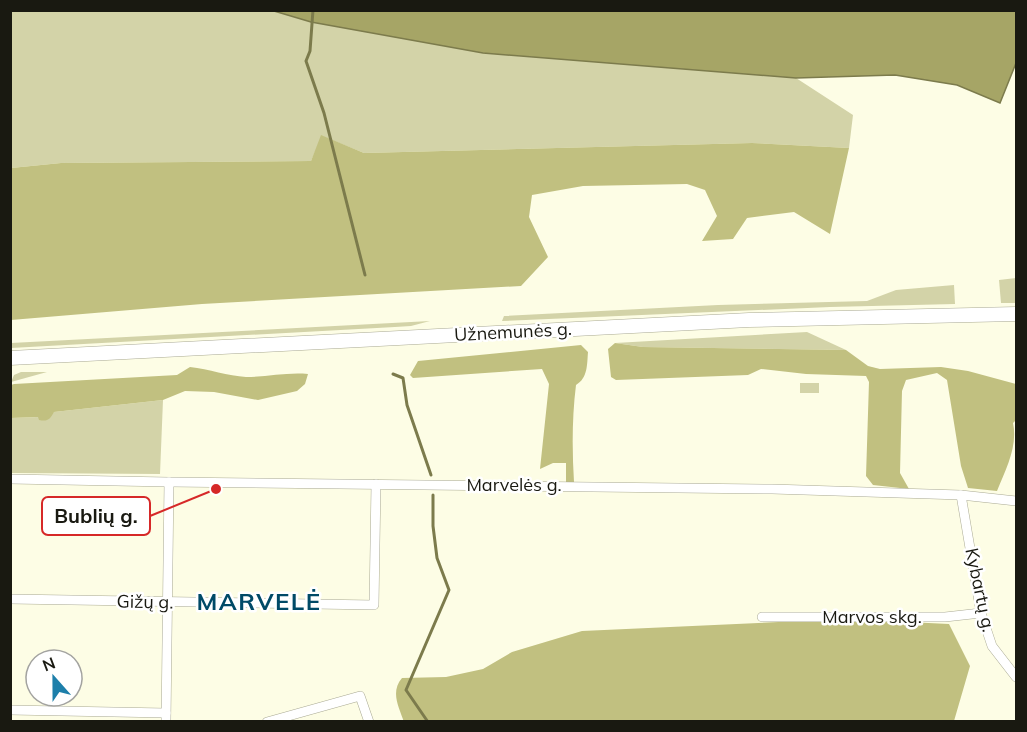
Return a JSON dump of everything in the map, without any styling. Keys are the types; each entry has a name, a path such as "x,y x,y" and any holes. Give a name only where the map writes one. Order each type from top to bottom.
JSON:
{"main road":[{"name":"Užnemunės g.","path":"10,358 749,320 1017,314"}],"street":[{"name":"Marvelės g.","path":"10,479 772,489 961,495 1017,501"},
{"path":"10,710 166,717 169,482"},
{"name":"Gižų g.","path":"10,599 374,605 376,484"},
{"name":"Kybartų g.","path":"961,495 981,613 992,646 1017,677"},
{"name":"Marvos skg.","path":"762,617 945,617 981,613"},
{"path":"267,722 360,696 369,722"}],"green space":[{"path":"11,11 274,11 312,22 483,53 796,78 853,115 849,148 752,143 364,153 322,136 311,161 61,163 11,168"},
{"path":"1016,278 1016,303 1001,303 999,280"},
{"path":"954,285 955,304 502,321 504,316 718,305 867,301 896,290"},
{"path":"430,321 411,326 11,348 11,343"},
{"path":"807,332 846,350 643,347 615,343"},
{"path":"21,372 47,372 11,382 14,375"},
{"path":"800,383 819,383 819,393 800,393"},
{"path":"163,400 160,474 11,473 11,418 39,417 54,412"}],"shaded area":[{"path":"274,11 1016,11 1016,63 1000,103 957,85 895,75 796,78 483,53 311,22"},
{"path":"321,135 364,153 752,143 849,148 830,234 794,212 747,218 733,239 702,241 717,216 705,190 687,184 583,186 532,195 529,217 548,257 521,286 202,304 11,320 11,168 61,163 311,161"},
{"path":"615,343 643,347 846,350 868,366 880,369 941,367 968,371 1016,384 1016,420 1013,423 1014,440 1010,457 997,491 968,488 961,466 947,380 937,373 906,380 902,391 900,473 909,489 873,485 866,476 869,382 866,376 806,374 761,369 748,375 616,380 611,377 608,349"},
{"path":"581,345 588,352 583,379 576,385 573,434 574,482 566,482 566,463 553,463 540,469 549,384 542,369 413,378 410,375 418,361"},
{"path":"190,367 246,377 308,374 305,384 297,391 258,400 214,392 185,391 163,400 54,412 45,421 39,420 38,417 11,418 11,385 14,384 177,375"},
{"path":"845,619 949,624 970,666 954,721 404,722 397,700 398,683 402,678 446,677 483,669 512,652 582,631"}],"waterway":[{"path":"313,10 310,51 306,61 324,113 365,275"},
{"path":"393,374 403,378 407,405 431,475"},
{"path":"428,722 406,690 449,590 437,558 433,526 433,495"}],"place":[{"name":"Bublių g.","path":"216,489"}],"district":[{"name":"MARVELĖ","path":"259,602"}]}
